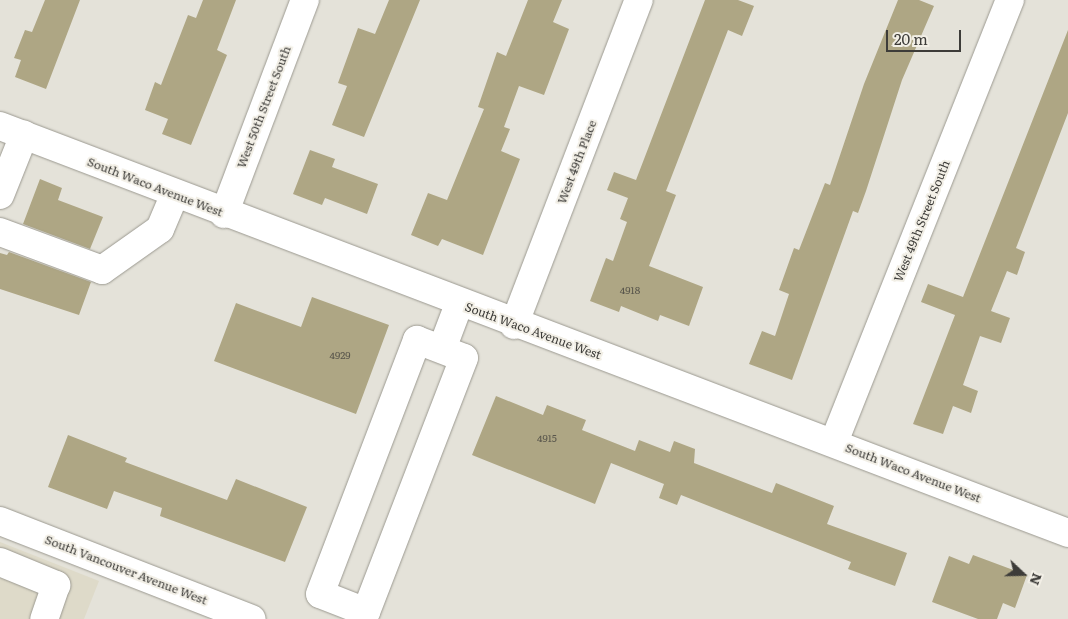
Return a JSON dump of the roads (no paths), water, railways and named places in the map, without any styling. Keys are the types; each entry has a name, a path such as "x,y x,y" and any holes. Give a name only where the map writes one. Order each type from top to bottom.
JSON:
{"street":[{"name":"West 50th Street South","path":"224,214 305,0"},
{"name":"West 49th Place","path":"514,325 639,0"},
{"name":"West 49th Street South","path":"834,442 1010,0"},
{"name":"South Waco Avenue West","path":"12,130 224,214 514,325 834,442 1068,533"},
{"path":"0,195 12,130"},
{"path":"0,232 102,270 160,229 175,194"},
{"path":"442,350 459,304"},
{"path":"417,340 442,350 464,358 366,612 320,594 417,340"},
{"path":"6,523 0,561 56,585 44,619"},
{"name":"South Vancouver Avenue West","path":"6,523 252,619"}]}
